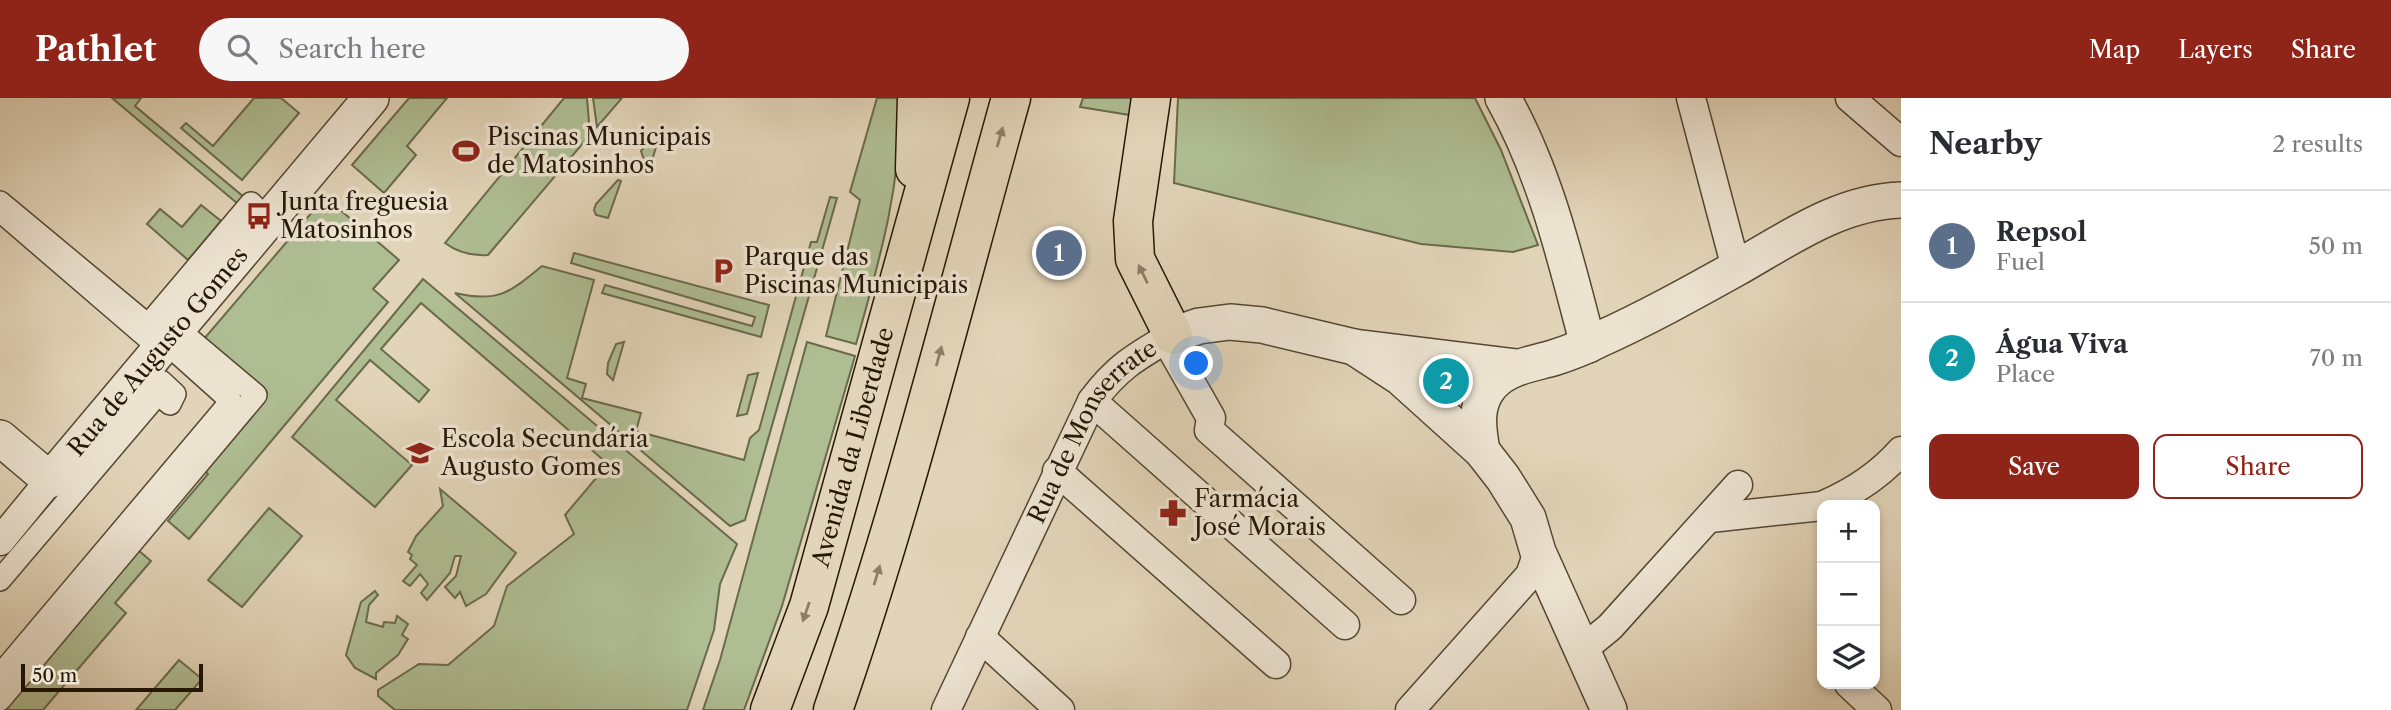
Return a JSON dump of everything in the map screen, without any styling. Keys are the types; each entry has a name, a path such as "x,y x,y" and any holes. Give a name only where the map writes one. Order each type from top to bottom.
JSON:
{"highway":[{"path":"893,306 915,176 917,98"},
{"name":"Avenida da Liberdade","path":"770,710 809,606 950,98"},
{"path":"833,710 862,628 897,509 1011,98"},
{"path":"1151,98 1133,221 1135,259 1169,337"}],"street":[{"name":"Rua de Augusto Gomes","path":"0,541 371,98"},
{"path":"1503,98 1535,166 1559,231 1588,345"},
{"path":"1690,98 1735,268"},
{"path":"1850,98 1901,142"},
{"name":"Rua de Monserrate","path":"1482,451 1478,413 1482,397 1492,384 1517,367 1556,357 1648,318 1810,225 1845,210 1889,200 1901,200"},
{"path":"0,202 148,326 251,203 258,210 150,340 0,211"},
{"name":"Rua de Monserrate","path":"946,710 1092,401 1109,378 1129,361 1169,337 1199,326 1230,322 1262,325 1354,347 1517,367"},
{"path":"0,675 231,401 174,350 186,336 256,395 0,701"},
{"path":"1169,337 1211,418 1209,430 1401,600"},
{"name":"Rua de Monserrate","path":"1354,347 1400,377 1482,451 1503,478 1528,518 1538,552 1609,710"},
{"path":"0,556 149,383 154,379 161,381 175,394 170,404 158,394 0,580"},
{"path":"1092,401 1345,625"},
{"path":"0,438 50,480"},
{"path":"1837,500 1853,493 1896,461"},
{"path":"1057,471 1276,664"},
{"path":"1582,650 1611,627 1738,485"},
{"path":"1710,519 1817,507"},
{"path":"1410,710 1530,575 1538,552"},
{"path":"980,636 1060,710"},
{"path":"1854,689 1877,710"}],"green space":[{"path":"112,98 141,98 135,106 251,203 238,204"},
{"path":"254,98 281,98 299,113 242,180 181,128 186,123 213,146"},
{"path":"409,98 447,98 407,146 416,155 384,193 352,165"},
{"path":"564,98 587,98 590,135 488,255 465,253 445,243"},
{"path":"593,98 622,98 597,127"},
{"path":"877,98 900,98 900,130 893,192 881,253 856,344 826,336 860,200 850,192"},
{"path":"1083,98 1138,98 1136,116 1080,107"},
{"path":"1178,98 1475,98 1501,150 1538,245 1513,252 1421,244 1174,183"},
{"path":"662,126 666,127 659,147 656,147 651,164 645,163 641,151"},
{"path":"618,180 621,181 608,218 596,215 596,204"},
{"path":"325,197 399,260 373,289 388,302 189,539 168,521 208,474 198,465 256,395 198,346"},
{"path":"830,197 837,198 745,520 730,526 455,293 493,296 521,283 542,266 594,280 567,378 586,384 582,398 641,413 636,431 744,460 750,438 759,430 811,242 817,242"},
{"path":"201,205 221,221 188,260 147,224 160,209 182,227"},
{"path":"574,253 769,305 761,337 602,293 605,285 752,326 755,317 571,263"},
{"path":"423,279 737,544 720,584 714,630 687,710 395,710 378,696 378,690 419,664 448,665 494,626 507,586 574,534 565,515 608,464 421,303 381,349 429,390 419,402 370,360 336,400 412,465 375,507 292,437"},
{"path":"624,342 613,380 607,374 608,363 616,344"},
{"path":"807,342 855,356 782,606 744,710 703,710 720,660"},
{"path":"758,373 747,414 737,416 748,375"},
{"path":"440,489 516,553 486,594 466,606 460,592 455,598 445,587 456,576 461,556 455,556 450,573 427,600 421,593 428,584 420,574 410,586 403,581 417,565 410,559 412,555 408,552 416,536 443,506"},
{"path":"269,508 302,536 242,607 208,580"},
{"path":"131,544 151,561 115,603 126,613 43,710 0,710"},
{"path":"375,591 378,595 369,605 366,622 383,627 384,622 395,623 397,616 408,624 402,635 408,639 398,655 376,673 376,679 355,668 346,655 361,602"},
{"path":"179,660 202,679 175,710 136,710"}],"place":[{"name":"Piscinas Municipais de Matosinhos","path":"466,151"},
{"name":"Junta freguesia Matosinhos","path":"259,216"},
{"name":"Repsol","path":"1059,253"},
{"name":"Parque das Piscinas Municipais","path":"723,271"},
{"name":"Água Viva","path":"1446,381"},
{"name":"Escola Secundária Augusto Gomes","path":"420,453"},
{"name":"Farmácia José Morais","path":"1173,513"}]}
